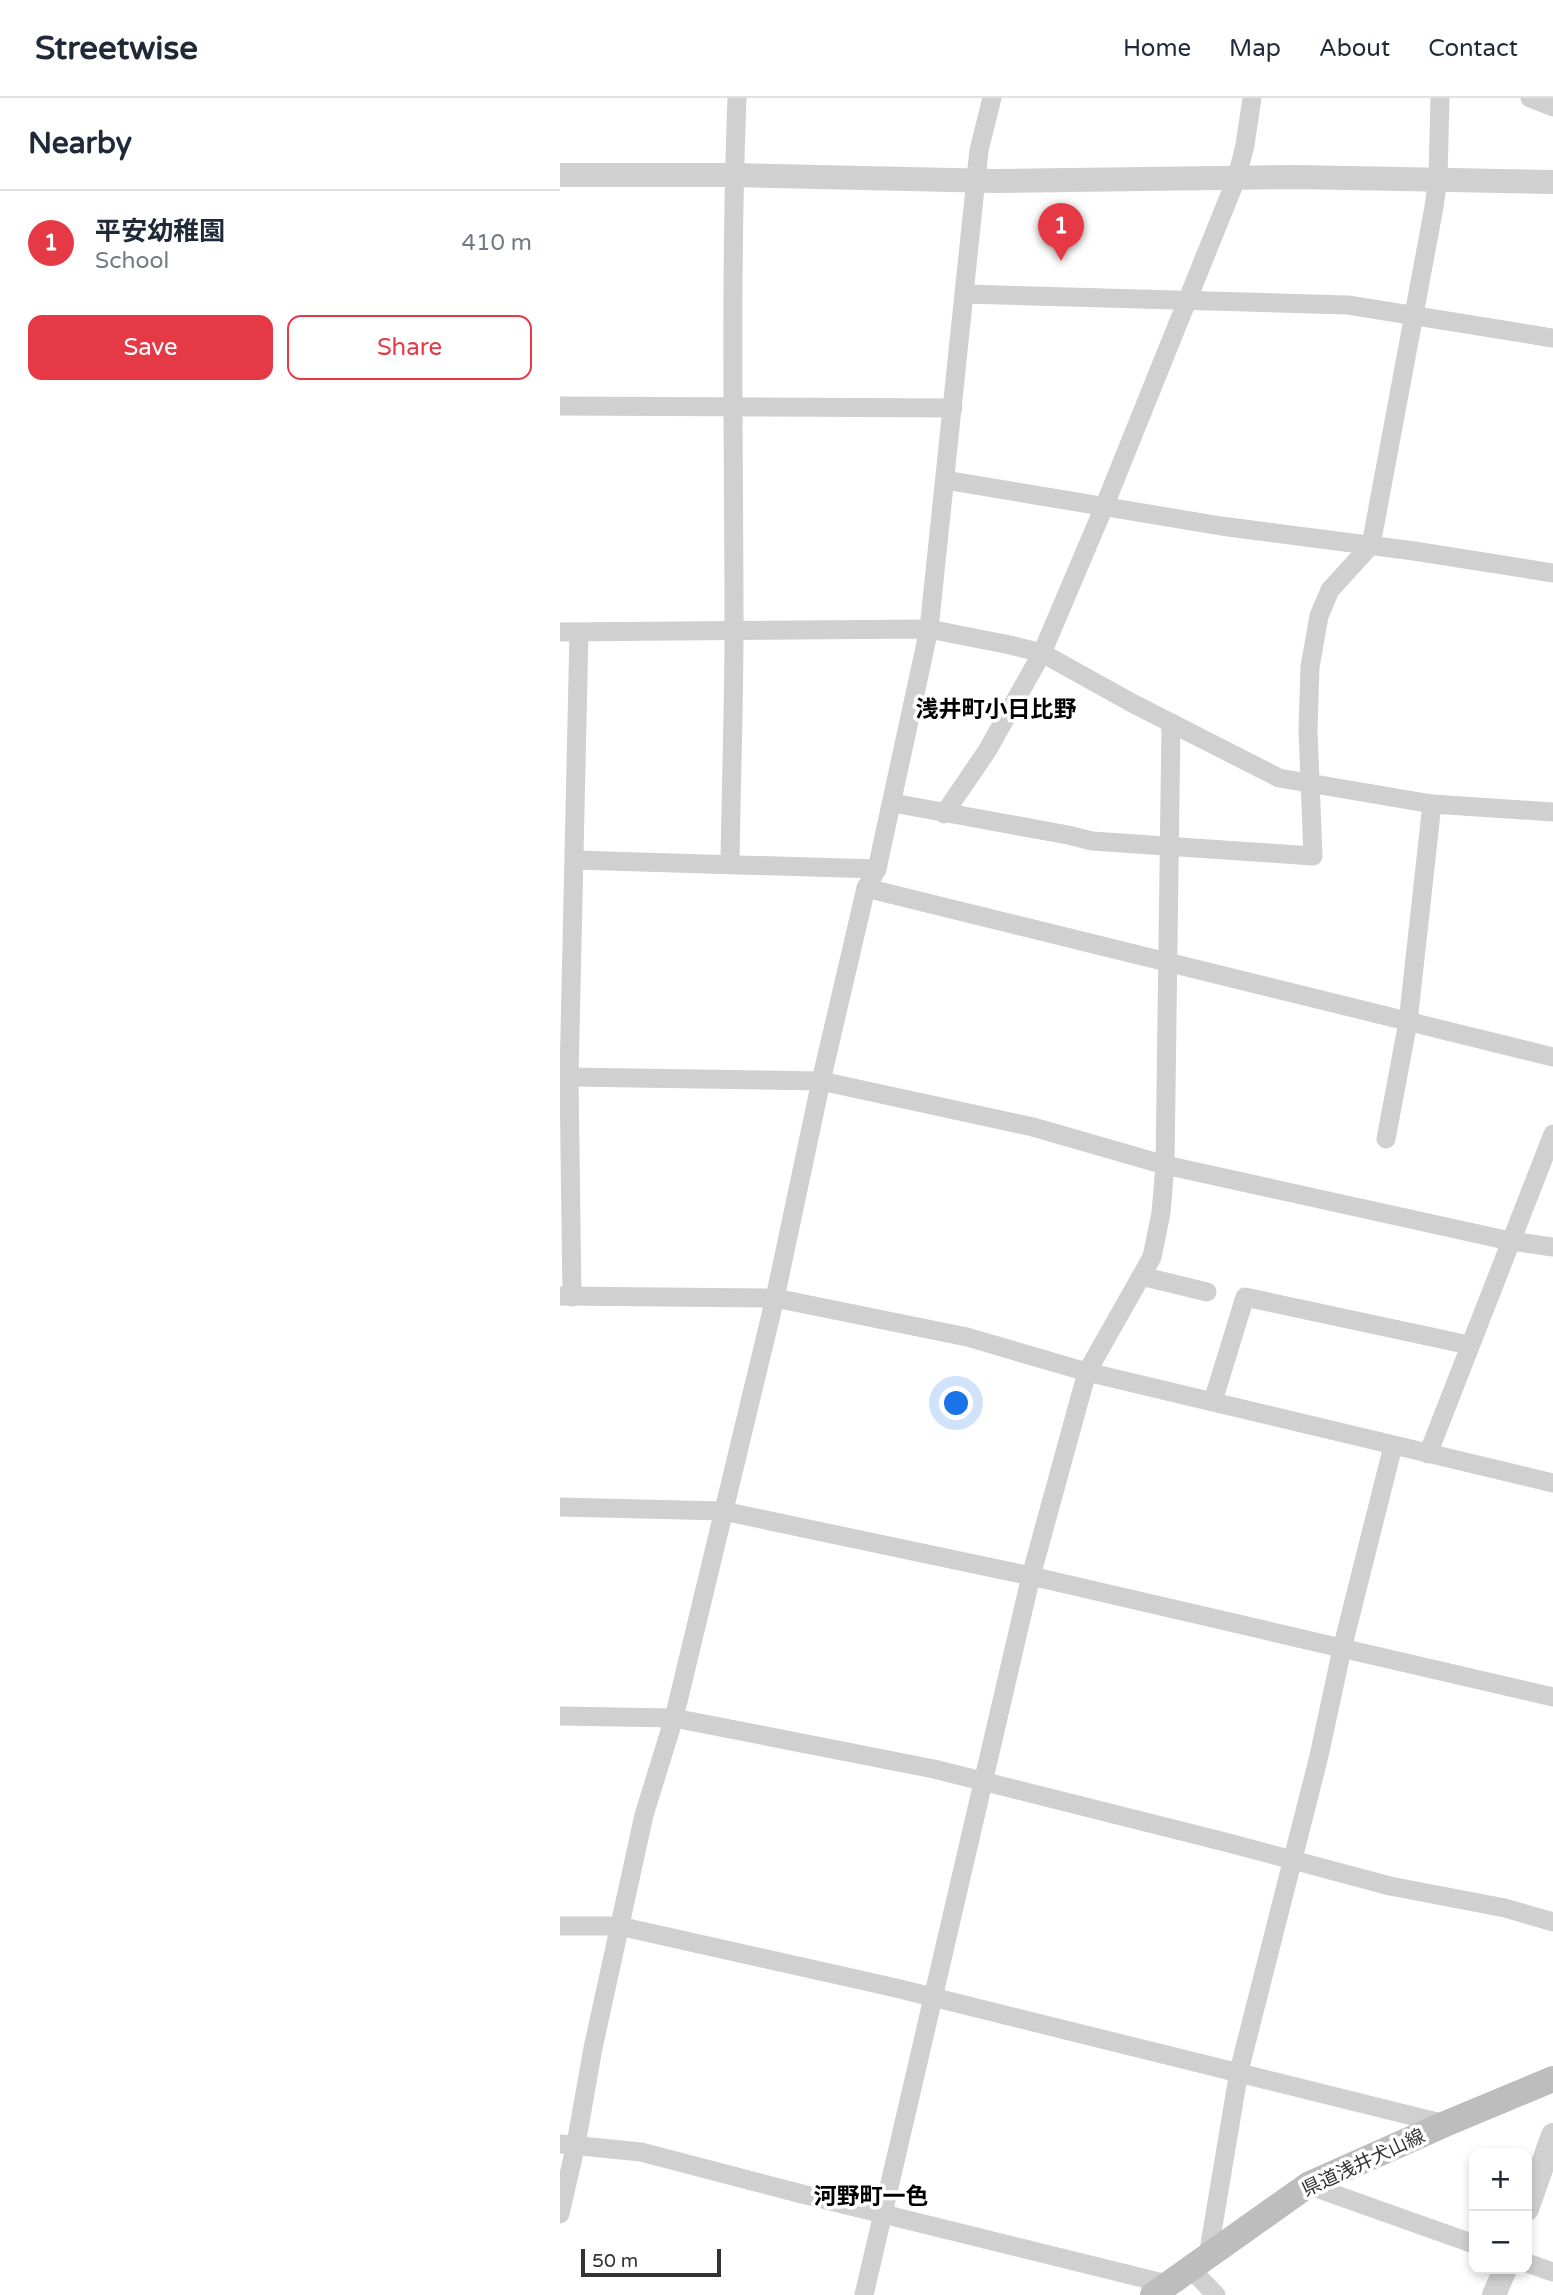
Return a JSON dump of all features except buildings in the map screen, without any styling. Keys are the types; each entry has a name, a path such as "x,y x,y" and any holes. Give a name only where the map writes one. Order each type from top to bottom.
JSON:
{"main road":[{"name":"県道浅井犬山線","path":"1160,2290 1308,2185 1553,2079"}],"street":[{"path":"730,864 734,632 734,174 737,98"},
{"path":"560,2214 568,2144 593,2048 644,1815 674,1718 775,1298 821,1081 866,888 877,869 893,803 929,629 979,150 992,98"},
{"path":"944,814 987,751 1042,653 1237,177 1252,98"},
{"path":"893,803 1092,841 1313,856 1308,730 1310,667 1319,616 1330,590 1371,545 1438,178 1440,98"},
{"path":"1530,98 1553,107"},
{"path":"560,176 734,174 976,181 1237,177 1438,178 1553,182"},
{"path":"965,294 1348,305 1553,338"},
{"path":"560,406 953,408"},
{"path":"945,480 1221,526 1371,545 1553,573"},
{"path":"1553,811 1432,804 1279,778 1042,653 929,629 570,632 575,860 566,967 569,1077 566,1296 775,1298 967,1337 1087,1372 1553,1483"},
{"path":"864,2295 1031,1576 1087,1372 1152,1257 1157,1233 1165,1165 1171,723"},
{"path":"1385,1139 1408,1022 1432,804"},
{"path":"575,860 877,869"},
{"path":"866,888 1553,1058"},
{"path":"569,1077 821,1081 1033,1127 1165,1165 1510,1241 1553,1247"},
{"path":"1427,1454 1553,1134"},
{"path":"1141,1276 1207,1292"},
{"path":"1213,1401 1245,1297 1469,1345"},
{"path":"1216,2295 1199,2262 1239,2071 1393,1446"},
{"path":"560,1507 723,1511 1031,1576 1553,1698"},
{"path":"560,1716 674,1718 934,1769 1390,1886 1505,1909 1553,1922"},
{"path":"560,1926 620,1926 932,1997 1445,2124"},
{"path":"1532,2195 1553,2135"},
{"path":"568,2144 641,2151 1160,2290"},
{"path":"1308,2185 1469,2242"},
{"path":"1532,2265 1553,2272"},
{"path":"1494,2295 1503,2274"}],"place":[{"name":"平安幼稚園","path":"1061,261"}],"district":[{"name":"浅井町小日比野","path":"996,709"},
{"name":"河野町一色","path":"871,2196"}]}
